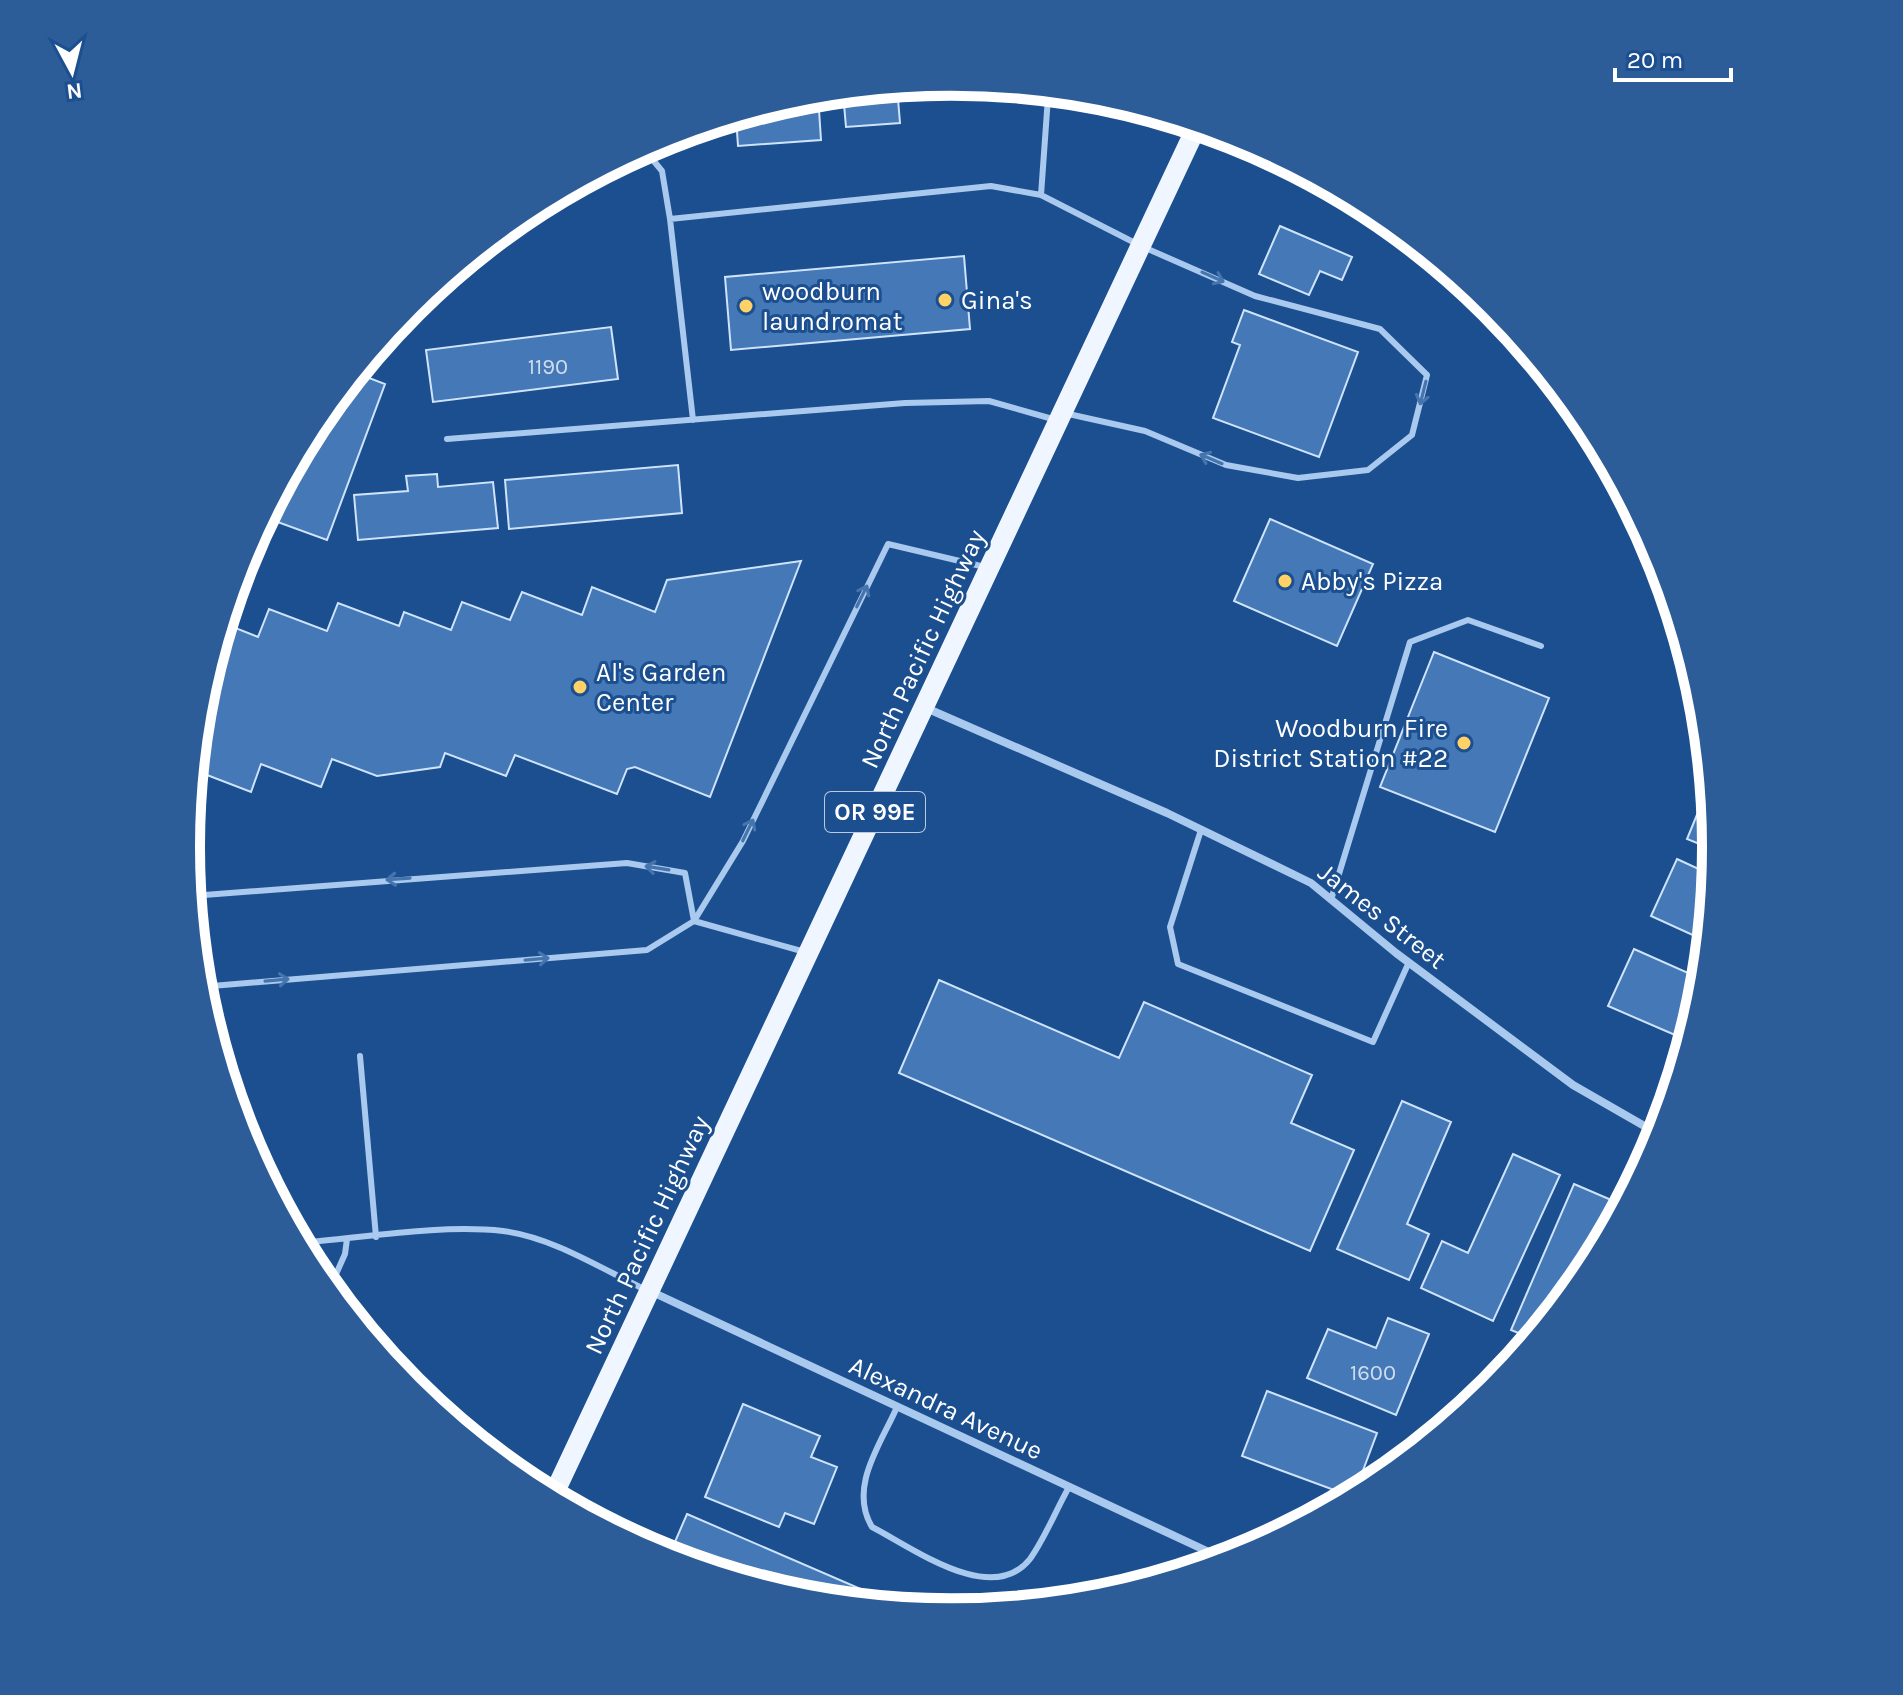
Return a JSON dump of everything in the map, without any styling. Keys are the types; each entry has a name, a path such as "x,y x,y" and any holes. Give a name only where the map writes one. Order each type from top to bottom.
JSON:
{"main road":[{"name":"North Pacific Highway","path":"557,1486 1192,136"}],"street":[{"name":"James Street","path":"925,708 1201,830 1311,883 1409,962 1573,1085 1648,1128"},
{"name":"Alexandra Avenue","path":"649,1291 1210,1553"}],"lane":[{"path":"1041,195 1048,102"},
{"path":"652,159 662,171 670,219 693,420"},
{"path":"447,439 989,401 1145,431 1226,465 1298,478 1368,470 1412,435 1427,375 1380,329 1255,296 1141,246 1041,195 991,186 670,219"},
{"path":"213,986 647,950 694,921 743,841 888,544 990,568"},
{"path":"1331,900 1410,642 1468,620 1541,646"},
{"path":"1201,830 1170,927 1178,964 1373,1042 1409,962"},
{"path":"202,895 627,863 685,873 694,921"},
{"path":"694,921 809,953"},
{"path":"360,1056 376,1237"},
{"path":"313,1242 464,1230 505,1231 544,1243 649,1291"},
{"path":"335,1276 345,1254 347,1239"},
{"path":"897,1407 862,1485 864,1514 872,1527 958,1571 980,1578 1010,1577 1029,1559 1069,1487"}],"building":[{"path":"898,98 900,123 846,127 844,104"},
{"path":"819,108 821,140 738,146 737,128"},
{"path":"1280,226 1352,257 1342,280 1320,271 1309,295 1259,274"},
{"path":"964,256 970,329 731,350 725,277"},
{"path":"1244,310 1358,352 1319,457 1213,418 1240,345 1232,342"},
{"path":"611,327 618,379 433,402 426,350"},
{"path":"366,377 385,384 327,540 275,521 327,430"},
{"path":"678,465 682,513 509,529 505,480"},
{"path":"437,474 438,487 493,482 498,528 358,540 354,495 408,491 406,476"},
{"path":"1270,519 1373,564 1337,646 1234,601"},
{"path":"801,561 710,797 635,767 627,769 617,794 515,755 506,776 445,753 440,767 377,776 332,759 321,787 261,764 251,792 204,774 214,701 234,627 258,637 269,609 327,631 338,603 399,626 404,612 451,630 462,602 510,620 522,592 582,615 592,587 655,612 667,580"},
{"name":"Woodburn Fire District Station #22","path":"1434,652 1549,698 1495,832 1380,787"},
{"path":"1701,804 1703,845 1687,839"},
{"path":"1677,859 1702,871 1698,937 1651,916"},
{"path":"1634,949 1692,975 1678,1036 1608,1006"},
{"path":"939,980 1119,1058 1144,1002 1312,1075 1291,1123 1354,1150 1310,1251 899,1073"},
{"path":"1402,1101 1451,1122 1407,1224 1429,1234 1409,1280 1337,1249"},
{"path":"1513,1154 1560,1175 1493,1321 1421,1288 1442,1241 1468,1253"},
{"path":"1574,1184 1614,1201 1548,1305 1523,1335 1511,1330"},
{"path":"1388,1318 1429,1334 1396,1415 1307,1378 1328,1329 1376,1348"},
{"path":"1267,1391 1377,1433 1360,1477 1338,1491 1242,1456"},
{"path":"743,1404 820,1436 811,1457 837,1467 814,1524 785,1513 779,1527 705,1497"},
{"path":"687,1514 870,1593 805,1585 710,1559 673,1545"}],"place":[{"name":"Gina's","path":"945,300"},
{"name":"woodburn laundromat","path":"746,306"},
{"name":"Abby's Pizza","path":"1285,581"},
{"name":"Al's Garden Center","path":"580,687"},
{"name":"Woodburn Fire District Station #22","path":"1464,743"}]}
